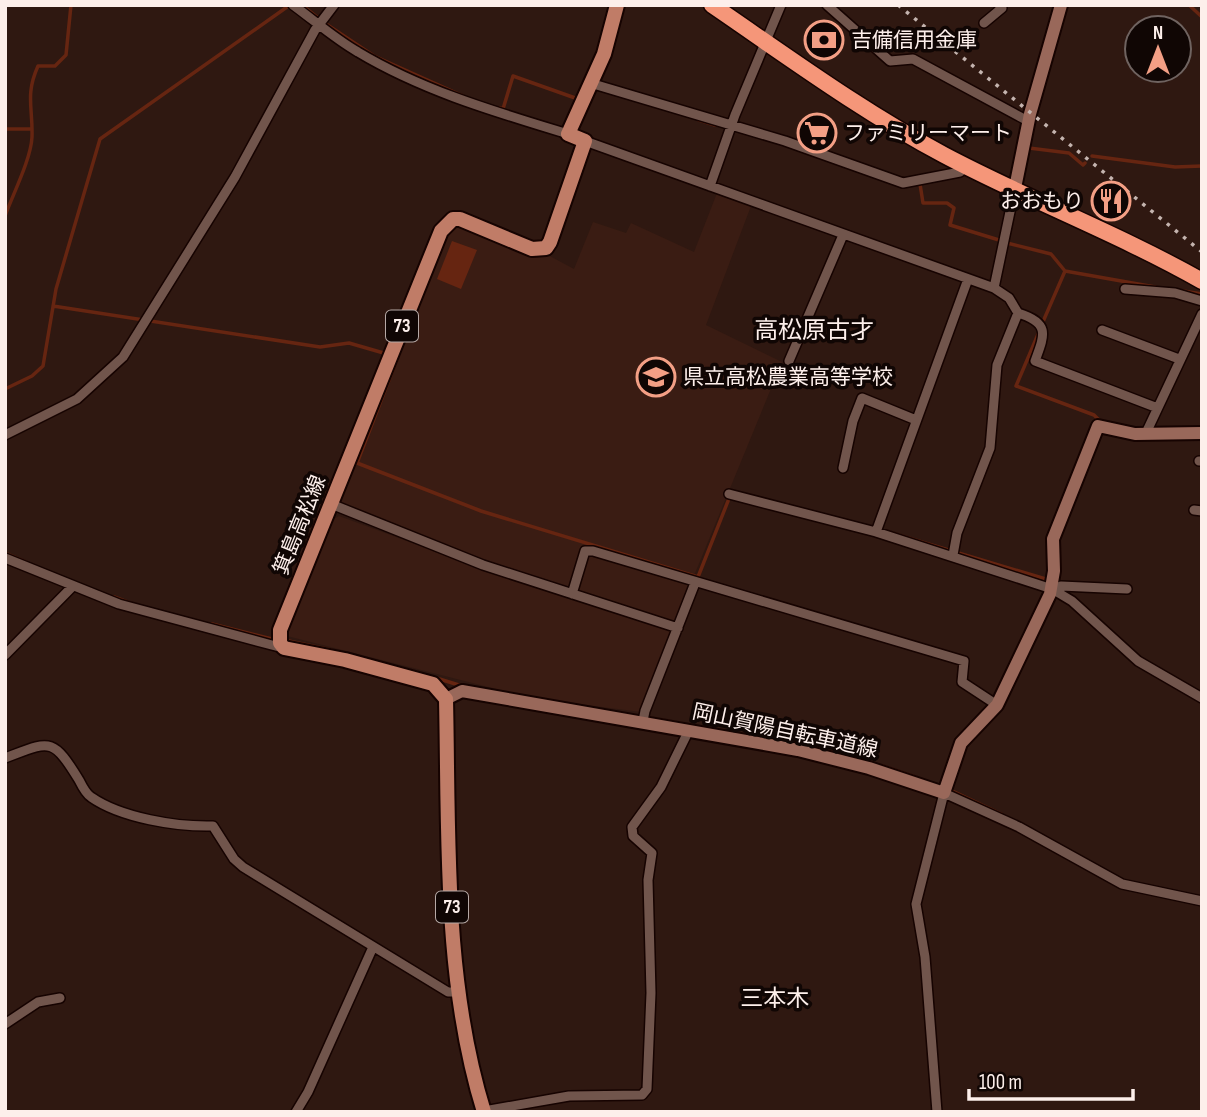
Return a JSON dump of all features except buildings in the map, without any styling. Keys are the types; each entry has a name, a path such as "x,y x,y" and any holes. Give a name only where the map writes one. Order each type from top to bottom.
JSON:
{"highway":[{"path":"712,5 909,136 966,166 1157,256 1202,282"}],"main road":[{"path":"585,141 568,134 604,54 617,5"},
{"path":"1015,188 1028,121 1061,5"},
{"name":"箕島高松線","path":"282,642 331,504 441,231 453,219 460,219 532,249 546,248 585,141"},
{"path":"945,790 961,743 996,705 1054,586 1052,545 1058,521 1097,429 1101,425 1127,433 1202,433"},
{"path":"282,642 433,684 446,699"},
{"name":"岡山賀陽自転車道線","path":"446,699 462,691 533,706 644,718 689,730 834,758 945,790"},
{"name":"73","path":"446,699 451,902 459,992 464,1040 484,1111"}],"street":[{"path":"293,5 357,52 403,76 457,99 568,134"},
{"path":"5,435 67,405 96,385 123,357 272,113 319,24 334,5"},
{"path":"710,186 781,5"},
{"path":"827,5 890,61 913,59 1028,121"},
{"path":"984,23 1002,8 999,5"},
{"path":"590,83 732,125 903,183 960,172 966,166"},
{"path":"585,141 994,288 1009,298 1018,313 1033,318 1042,326 1043,340 1035,361 1156,407"},
{"path":"994,288 1015,188"},
{"path":"789,361 843,235"},
{"path":"877,530 968,279"},
{"path":"1125,289 1175,293 1202,301"},
{"path":"953,552 957,533 990,448 998,365 1018,313"},
{"path":"1146,433 1202,314"},
{"path":"1102,330 1179,359"},
{"path":"843,468 853,421 862,398 916,420"},
{"path":"731,495 877,530 1054,586 1126,589"},
{"path":"331,504 483,565 678,628"},
{"path":"572,594 585,551 964,661 962,682 996,705"},
{"path":"5,558 119,604 282,642"},
{"path":"644,718 695,583"},
{"path":"1054,586 1138,662 1202,698"},
{"path":"5,655 72,587"},
{"path":"484,1111 595,1094 642,1095 647,1089 651,993 648,880 652,853 633,836 632,827 661,787 689,730"},
{"path":"5,758 31,747 50,746 65,757 89,797 163,824 213,826 234,859 243,867 273,882 448,992 459,992"},
{"path":"937,1112 925,957 916,904 945,790 1122,884 1202,901"},
{"path":"296,1112 308,1092 373,947"},
{"path":"5,1024 38,1002 60,998"}],"shaded area":[{"path":"717,193 751,206 706,325 782,362 675,622 480,560 342,507 338,497 451,223 546,254 574,269 593,222 626,233 631,223 694,252"},
{"path":"452,241 477,250 461,289 437,279"},
{"path":"339,516 483,569 674,629 641,712 532,698 283,635 329,522"}],"waterway":[{"path":"5,216 31,146 31,94 34,76 38,66 55,66 66,55 71,5"},
{"path":"302,5 317,17"},
{"path":"1189,5 1202,17"},
{"path":"5,389 32,376 43,366 56,289 100,139 287,7"},
{"path":"326,24 374,56 463,96"},
{"path":"500,108 503,109 513,76 578,99"},
{"path":"699,120 715,125"},
{"path":"5,129 31,129"},
{"path":"1029,148 1069,153 1083,165 1085,163"},
{"path":"1092,156 1175,167 1202,166"},
{"path":"920,184 923,203 947,203 954,208 950,225 999,240"},
{"path":"1007,243 1051,254 1065,271 1155,287"},
{"path":"1042,324 1065,271"},
{"path":"1183,291 1202,294"},
{"path":"53,306 320,347 349,343 387,354"},
{"path":"1039,332 1016,386 1094,415 1098,419"},
{"path":"397,359 357,463 481,511 698,577 730,496"},
{"path":"885,531 1049,580"},
{"path":"5,553 26,562"},
{"path":"114,597 130,603"},
{"path":"212,624 276,640"},
{"path":"284,640 331,650"},
{"path":"396,667 419,673"},
{"path":"433,677 462,686"},
{"path":"632,715 683,724"},
{"path":"818,749 868,762"},
{"path":"882,766 915,777"},
{"path":"948,789 1001,814"}],"railway":[{"path":"898,5 1202,252"}],"place":[{"name":"吉備信用金庫","path":"824,40"},
{"name":"ファミリーマート","path":"817,133"},
{"name":"おおもり","path":"1111,201"},
{"name":"県立高松農業高等学校","path":"656,377"}],"district":[{"name":"高松原古才","path":"814,330"},
{"name":"三本木","path":"775,999"}]}
